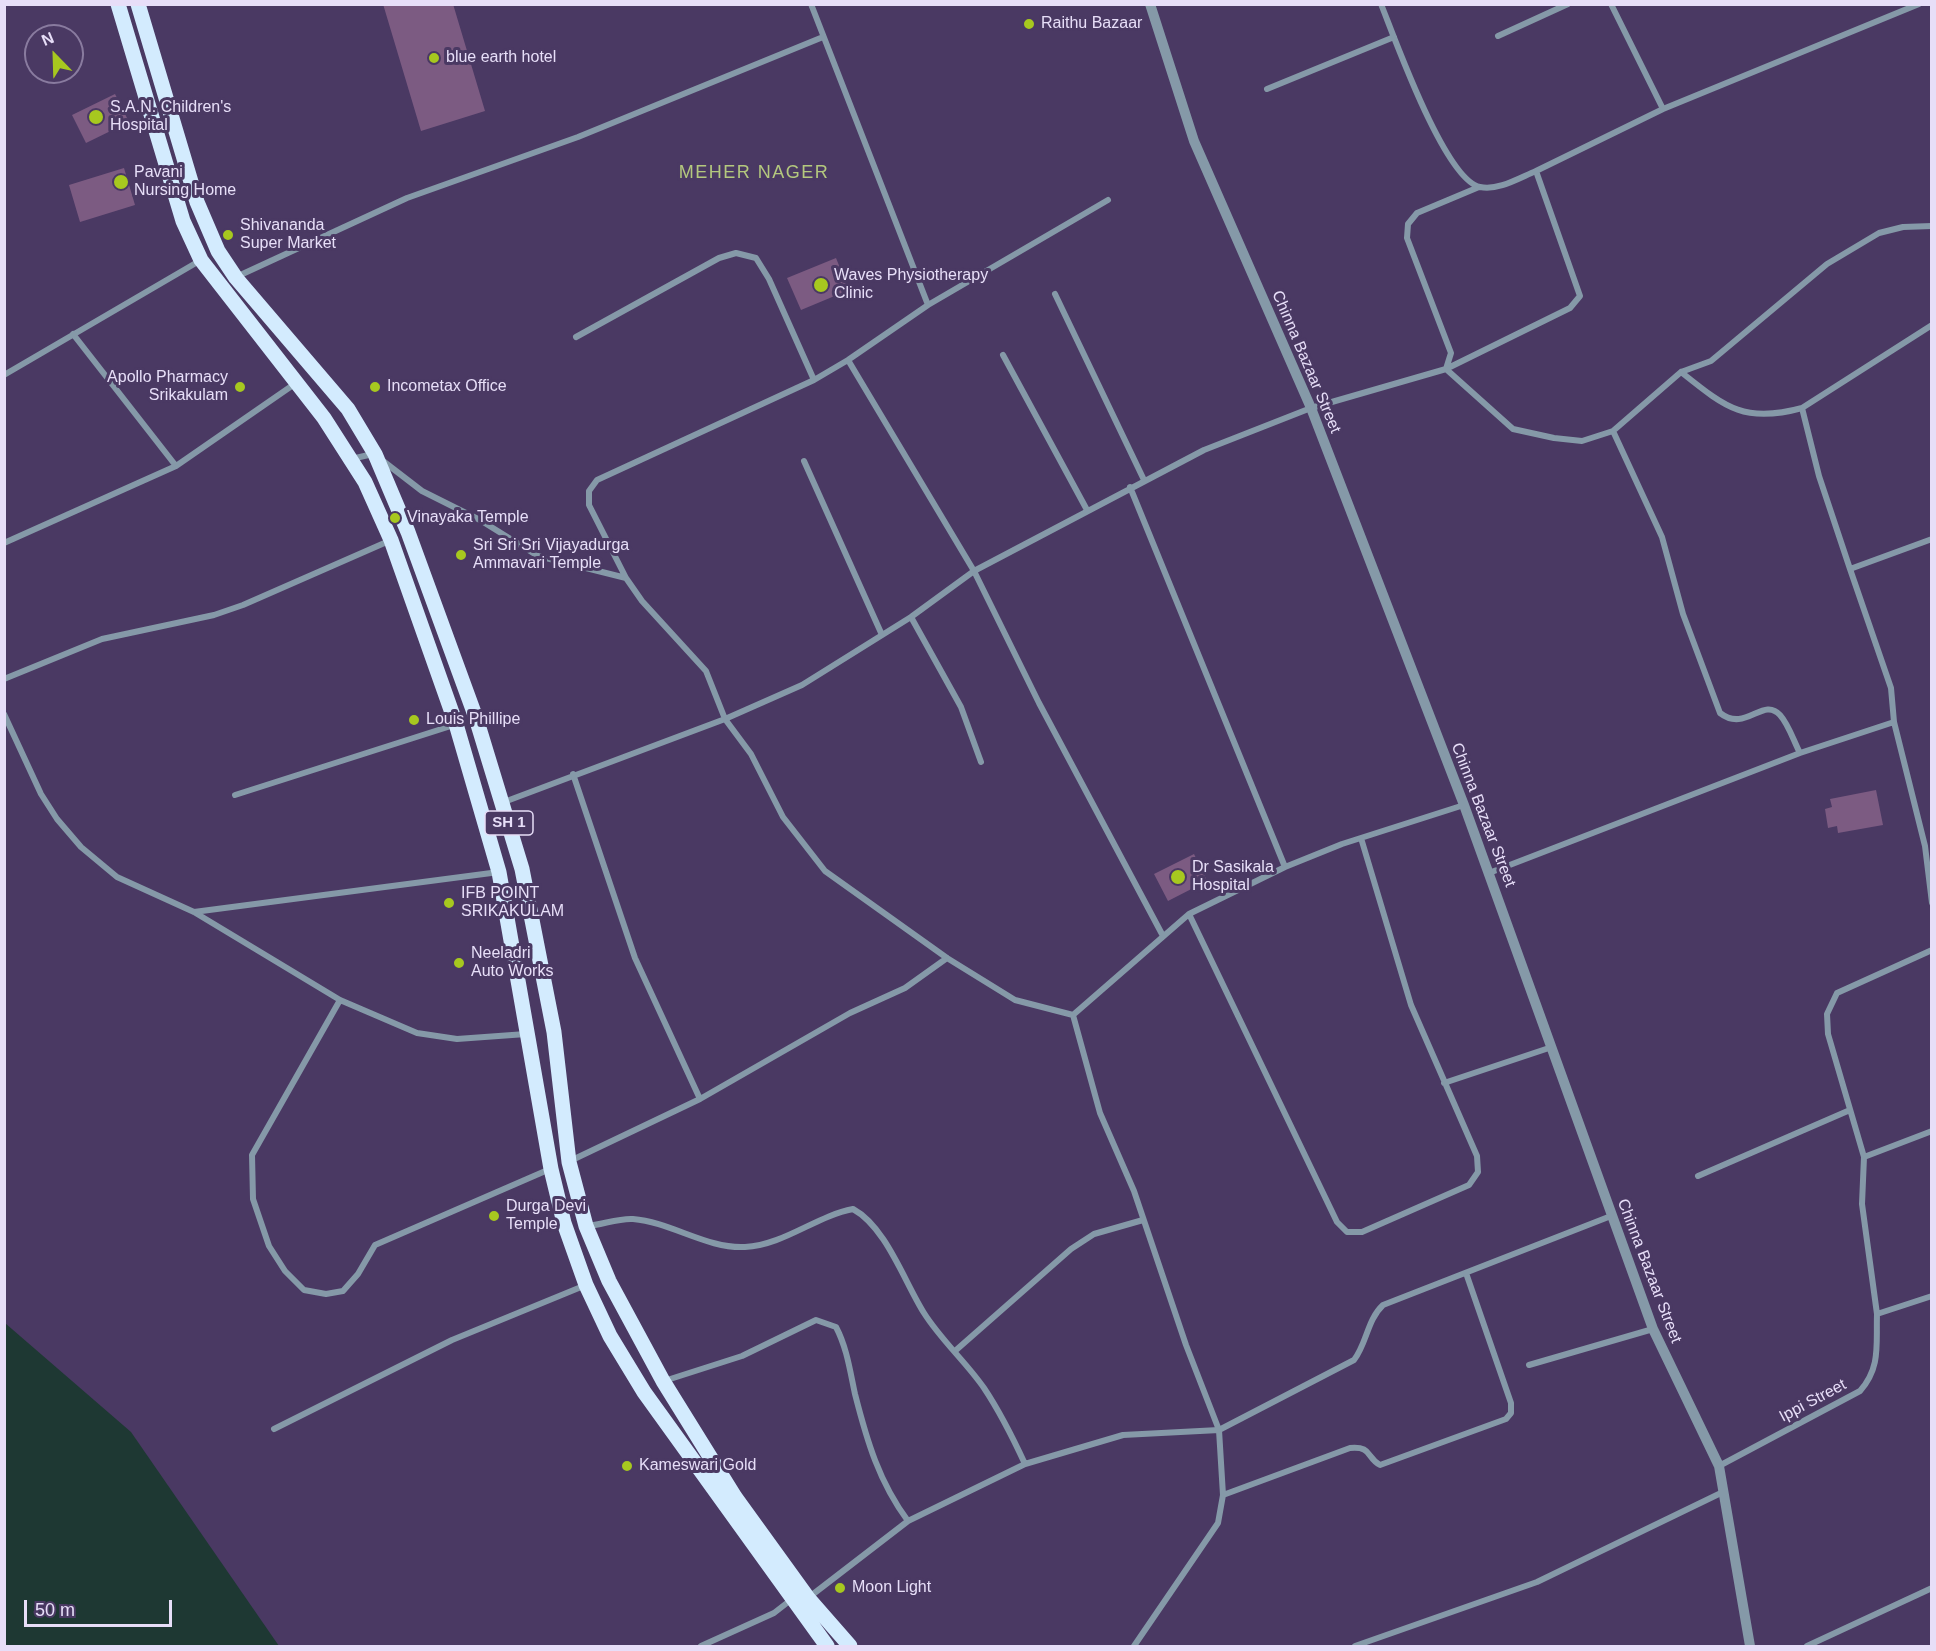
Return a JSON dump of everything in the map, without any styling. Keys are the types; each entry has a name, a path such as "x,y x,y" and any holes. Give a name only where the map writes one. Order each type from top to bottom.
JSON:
{"main road":[{"name":"SH 1","path":"118,4 183,221 201,260 296,383 350,459 365,482 391,540 456,724 500,872 551,1169 564,1223 586,1285 610,1336 644,1392 827,1647"},
{"name":"SH 1","path":"138,4 197,202 218,251 236,278 348,409 375,454 412,543 476,718 522,869 554,1032 569,1162 586,1226 609,1281 663,1381 735,1497 808,1598 850,1647"}],"street":[{"path":"811,4 928,305"},
{"name":"Chinna Bazaar Street","path":"1150,4 1194,141 1311,408 1513,934 1549,1048 1653,1329 1719,1466 1750,1647"},
{"path":"1381,4 1435,133 1462,178 1479,188"},
{"path":"1498,36 1568,4"},
{"path":"1611,4 1663,109"},
{"path":"1446,369 1451,353 1407,238 1408,224 1417,213 1479,188 1495,188 1536,171 1663,109 1919,4"},
{"path":"236,278 407,198 578,136 823,37"},
{"path":"1267,88 1394,37"},
{"path":"503,802 725,719 802,686 911,617 974,571 1204,450 1311,408 1446,369 1570,308 1580,297 1536,171"},
{"path":"1073,1015 1015,1000 947,958 825,871 783,817 751,754 725,719 706,671 642,601 626,578 590,505 588,491 597,480 813,380 848,360 928,305 1108,200"},
{"path":"1446,369 1513,429 1554,438 1582,441 1613,431 1681,372 1712,360 1827,264 1879,233 1903,226 1932,226"},
{"path":"576,337 719,258 736,253 756,258 769,279 813,380"},
{"path":"4,375 201,260"},
{"path":"1055,294 1144,480"},
{"path":"1681,372 1719,402 1738,411 1763,416 1802,408 1932,326"},
{"path":"73,334 176,466"},
{"path":"1003,355 1087,510"},
{"path":"848,360 974,571 1039,703 1163,936"},
{"path":"4,543 176,466 296,383"},
{"path":"1802,408 1819,476 1891,688 1894,722 1925,846 1932,903"},
{"path":"1613,431 1662,537 1683,614 1720,713 1730,720 1739,720 1762,710 1772,710 1780,715 1800,753"},
{"path":"350,459 375,454 399,476 422,491 480,520 538,556 626,578"},
{"path":"804,461 882,635"},
{"path":"1130,487 1285,867"},
{"path":"1850,569 1932,539"},
{"path":"4,679 102,639 214,615 243,605 391,540"},
{"path":"911,617 961,707 981,762"},
{"path":"4,714 41,794 81,847 117,877 194,912 340,1000 417,1033 457,1039 528,1034"},
{"path":"1489,873 1800,753 1894,722"},
{"path":"235,795 456,724"},
{"path":"573,774 635,958 700,1099"},
{"path":"1073,1015 1189,914 1285,867 1361,838 1464,805"},
{"path":"1189,914 1337,1222 1347,1232 1362,1232 1469,1185 1478,1172 1477,1156 1411,1005 1361,838"},
{"path":"194,912 500,872"},
{"name":"Ippi Street","path":"1719,1466 1860,1391 1871,1378 1876,1365 1877,1314 1862,1204 1864,1157 1828,1034 1827,1014 1838,993 1932,950"},
{"path":"569,1162 700,1099 850,1013 905,988 947,958"},
{"path":"340,1000 252,1155 253,1198 268,1246 285,1271 304,1290 326,1294 342,1291 358,1274 375,1245 551,1169"},
{"path":"1073,1015 1100,1113 1143,1220 1219,1430 1223,1495 1218,1523 1134,1647"},
{"path":"1444,1083 1549,1048"},
{"path":"1698,1176 1850,1110"},
{"path":"1864,1157 1932,1131"},
{"path":"586,1226 632,1219 724,1244 745,1247 769,1242 814,1225 836,1212 853,1209 866,1216 891,1254 925,1315 983,1388 1007,1426 1025,1464"},
{"path":"808,1598 908,1521 1025,1464 1123,1435 1219,1430 1354,1360 1362,1349 1374,1314 1383,1305 1611,1216"},
{"path":"955,1352 1071,1249 1094,1234 1143,1220"},
{"path":"1223,1495 1350,1448 1361,1447 1368,1451 1374,1461 1380,1465 1506,1419 1511,1413 1511,1403 1466,1273"},
{"path":"274,1429 452,1340 586,1285"},
{"path":"1877,1314 1932,1296"},
{"path":"663,1381 742,1356 816,1320 836,1327 845,1344 867,1440 889,1496 908,1521"},
{"path":"1529,1365 1653,1329"},
{"path":"1355,1647 1537,1582 1723,1492"},
{"path":"1807,1647 1932,1588"},
{"path":"701,1647 774,1613 792,1599"}],"shaded area":[{"path":"5,1323 131,1432 279,1646 5,1646"}],"building":[{"name":"blue earth hotel","path":"383,4 453,4 485,111 421,131"},
{"path":"115,94 129,122 86,143 72,115"},
{"path":"124,168 135,205 80,222 69,185"},
{"path":"836,258 849,290 801,310 787,278"},
{"path":"1876,790 1883,825 1838,833 1837,826 1828,828 1825,809 1832,807 1830,799"},
{"path":"1194,854 1207,881 1168,901 1154,874"}],"place":[{"name":"Raithu Bazaar","path":"1029,24"},
{"name":"blue earth hotel","path":"434,58"},
{"name":"S.A.N. Children's Hospital","path":"96,117"},
{"name":"Pavani Nursing Home","path":"121,182"},
{"name":"Shivananda Super Market","path":"228,235"},
{"name":"Waves Physiotherapy Clinic","path":"821,285"},
{"name":"Apollo Pharmacy Srikakulam","path":"240,387"},
{"name":"Incometax Office","path":"375,387"},
{"name":"Vinayaka Temple","path":"395,518"},
{"name":"Sri Sri Sri Vijayadurga Ammavari Temple","path":"461,555"},
{"name":"Louis Phillipe","path":"414,720"},
{"name":"Dr Sasikala Hospital","path":"1178,877"},
{"name":"IFB POINT SRIKAKULAM","path":"449,903"},
{"name":"Neeladri Auto Works","path":"459,963"},
{"name":"Durga Devi Temple","path":"494,1216"},
{"name":"Kameswari Gold","path":"627,1466"},
{"name":"Moon Light","path":"840,1588"}],"district":[{"name":"MEHER NAGER","path":"754,173"}]}
